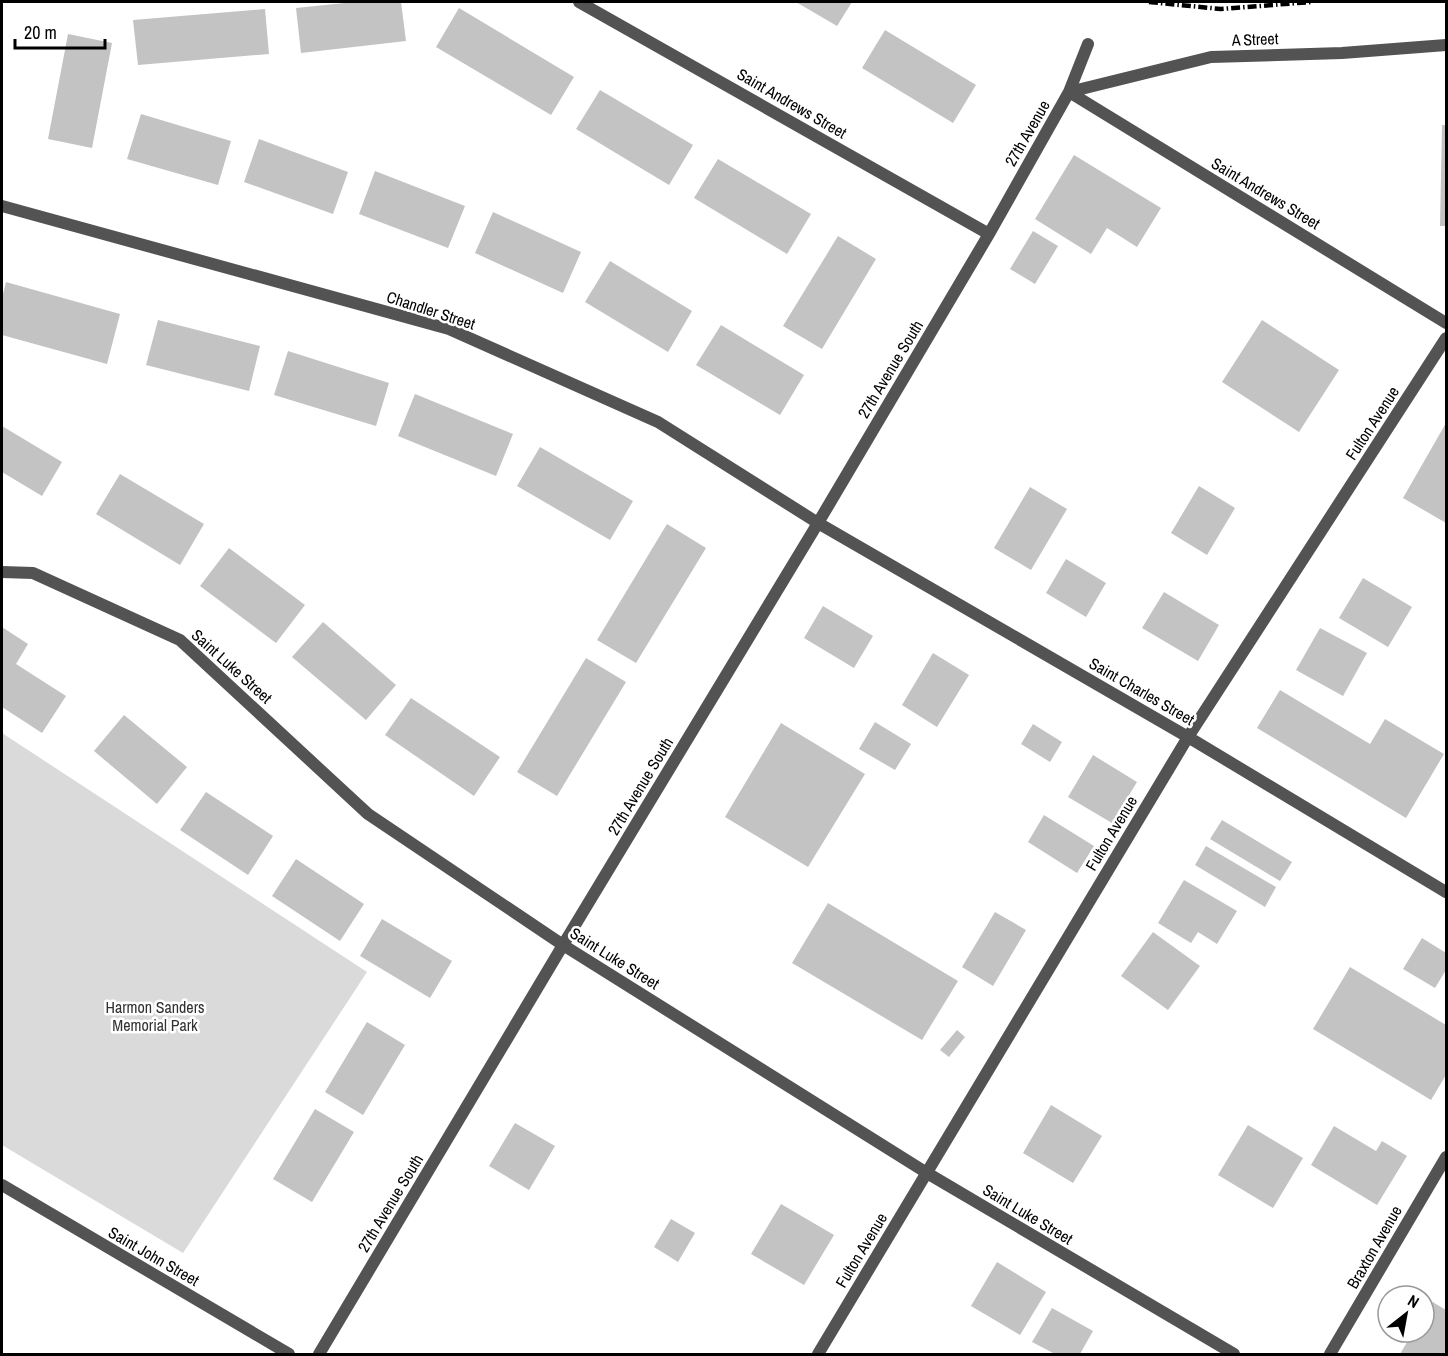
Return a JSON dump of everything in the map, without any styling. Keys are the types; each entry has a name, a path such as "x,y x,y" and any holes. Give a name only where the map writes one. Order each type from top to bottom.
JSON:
{"street":[{"name":"Saint Andrews Street","path":"579,2 989,234"},
{"name":"27th Avenue","path":"989,234 1069,92 1088,44"},
{"name":"A Street","path":"1069,92 1211,57 1342,53 1446,45"},
{"name":"Saint Andrews Street","path":"1069,92 1446,323"},
{"name":"Chandler Street","path":"2,206 449,329 658,422 818,523"},
{"name":"27th Avenue South","path":"319,1354 989,234"},
{"name":"Fulton Avenue","path":"818,1354 1188,737 1446,338"},
{"name":"Saint Charles Street","path":"818,523 1188,737 1446,892"},
{"name":"Saint Luke Street","path":"2,572 33,573 180,640 368,814 563,945 927,1173 1234,1354"},
{"name":"Braxton Avenue","path":"1330,1354 1446,1157"},
{"name":"Saint John Street","path":"2,1185 290,1354"}],"green space":[{"name":"Harmon Sanders Memorial Park","path":"2,733 367,972 183,1253 2,1145"}],"building":[{"path":"354,2 401,2 406,41 301,53 296,8"},
{"path":"796,2 852,2 837,26"},
{"path":"459,8 574,77 551,115 436,47"},
{"path":"265,9 269,54 138,65 133,20"},
{"path":"885,30 976,85 953,123 862,68"},
{"path":"68,34 112,43 92,148 48,139"},
{"path":"600,90 693,145 669,185 576,129"},
{"path":"141,114 231,141 218,185 127,159"},
{"path":"1442,125 1446,125 1446,226 1440,226"},
{"path":"259,139 348,172 333,214 244,182"},
{"path":"1074,155 1161,208 1137,247 1107,228 1091,254 1035,219"},
{"path":"718,159 811,214 787,254 694,198"},
{"path":"375,171 465,206 448,248 359,214"},
{"path":"493,212 581,252 563,293 475,253"},
{"path":"1033,231 1058,246 1035,284 1010,269"},
{"path":"838,236 876,259 822,349 783,326"},
{"path":"610,261 692,311 668,352 585,302"},
{"path":"6,282 120,314 107,364 2,335 2,298"},
{"path":"158,320 260,346 249,391 146,365"},
{"path":"1262,320 1339,370 1299,432 1222,382"},
{"path":"721,325 804,375 780,415 696,365"},
{"path":"288,351 389,383 376,426 274,395"},
{"path":"415,394 513,434 496,476 398,436"},
{"path":"1446,423 1446,523 1403,498"},
{"path":"2,426 62,462 42,496 2,472"},
{"path":"540,447 633,501 610,540 517,486"},
{"path":"120,474 204,524 180,565 96,514"},
{"path":"1199,486 1235,508 1207,555 1171,533"},
{"path":"1030,487 1067,509 1031,570 994,548"},
{"path":"667,524 706,548 636,663 597,640"},
{"path":"229,548 305,605 276,643 200,586"},
{"path":"1066,559 1106,583 1086,617 1046,593"},
{"path":"1363,578 1412,607 1388,647 1339,618"},
{"path":"1164,592 1219,625 1198,661 1142,628"},
{"path":"823,606 873,636 854,668 804,638"},
{"path":"323,622 396,685 366,720 292,657"},
{"path":"2,627 28,644 16,664 66,696 42,733 2,707"},
{"path":"1320,628 1367,653 1343,696 1296,670"},
{"path":"933,653 969,675 937,727 902,705"},
{"path":"586,658 626,682 557,796 517,772"},
{"path":"1280,690 1370,744 1385,719 1444,754 1406,818 1257,728"},
{"path":"411,698 500,757 474,796 385,735"},
{"path":"124,715 187,767 157,804 94,751"},
{"path":"875,722 911,744 895,770 859,749"},
{"path":"781,723 865,774 808,867 725,817"},
{"path":"1033,724 1062,742 1050,762 1021,744"},
{"path":"1093,755 1137,782 1112,823 1068,797"},
{"path":"206,792 273,836 248,875 180,830"},
{"path":"1044,815 1094,846 1077,873 1028,842"},
{"path":"1222,820 1292,862 1280,881 1210,839"},
{"path":"1206,846 1276,887 1265,907 1195,865"},
{"path":"296,859 364,904 340,941 272,896"},
{"path":"1184,880 1237,911 1217,944 1198,932 1191,943 1158,923"},
{"path":"828,903 958,981 922,1040 792,963"},
{"path":"995,912 1026,930 993,986 962,967"},
{"path":"382,919 452,961 430,998 360,956"},
{"path":"1153,932 1200,966 1168,1010 1121,976"},
{"path":"1422,938 1446,953 1446,970 1435,988 1403,969"},
{"path":"1350,967 1446,1025 1446,1075 1431,1100 1313,1029"},
{"path":"367,1022 405,1045 363,1115 325,1092"},
{"path":"957,1030 965,1037 949,1057 940,1050"},
{"path":"1051,1105 1102,1136 1073,1183 1023,1153"},
{"path":"315,1109 354,1132 312,1202 273,1179"},
{"path":"515,1123 555,1146 529,1190 489,1166"},
{"path":"1248,1125 1303,1158 1273,1208 1218,1175"},
{"path":"1334,1126 1376,1151 1382,1141 1407,1156 1377,1205 1311,1165"},
{"path":"781,1204 834,1235 804,1285 751,1254"},
{"path":"671,1219 695,1233 678,1262 654,1247"},
{"path":"997,1262 1046,1292 1020,1335 971,1306"},
{"path":"1436,1304 1446,1310 1446,1350 1444,1354 1400,1354 1406,1344 1436,1344"},
{"path":"1052,1308 1093,1331 1080,1354 1055,1354 1032,1342"}],"railway":[{"path":"1149,2 1221,9 1311,2"}]}
